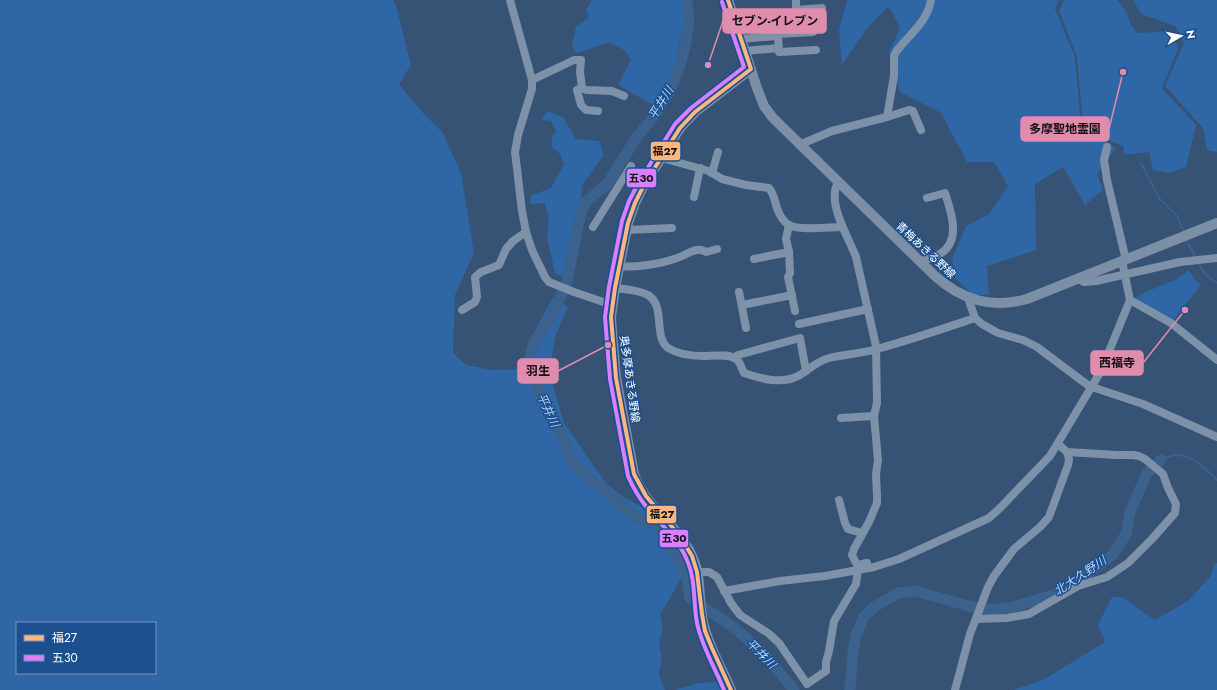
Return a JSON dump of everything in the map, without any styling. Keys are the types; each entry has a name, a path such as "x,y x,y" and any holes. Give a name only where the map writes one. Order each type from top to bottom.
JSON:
{"main road":[{"name":"青梅あきる野線","path":"728,0 760,96 776,122 920,262 948,286 968,298 992,303 1012,303 1035,297 1217,223"},
{"name":"奥多摩あきる野線","path":"732,690 709,641 702,616 699,576 688,547 678,533 648,501 634,474 613,355 611,317 618,266 626,230 639,194 662,158 672,139 688,119 751,68"}],"street":[{"path":"510,0 532,80 532,89 518,135 515,152 522,211 526,232 532,250 549,282 612,305"},
{"path":"789,33 796,24 796,0"},
{"path":"887,117 894,76 894,56 920,25 927,14 931,0"},
{"path":"796,10 822,8"},
{"path":"740,39 778,36 778,34 813,32"},
{"path":"778,36 779,52 816,50"},
{"path":"744,51 779,48"},
{"path":"532,80 574,60 581,60 580,72 582,88"},
{"path":"598,111 586,110 581,105 577,90 582,88 586,90 612,91 624,96"},
{"path":"800,145 832,131 908,110 913,111 921,130"},
{"path":"724,591 780,581 825,576 858,570 874,567 899,559 989,518 1043,465 1058,444 1101,371 1130,300 1125,275 1124,256 1106,180 1104,160 1107,147"},
{"path":"712,173 718,152"},
{"path":"662,158 700,168 722,179 746,185 769,188 774,194 776,206 780,215 789,225 804,228 842,227"},
{"path":"593,226 631,166"},
{"path":"694,197 700,168"},
{"path":"838,183 834,188 834,197 842,227 856,257 876,350 876,403 874,416 878,460 876,474 877,496 876,503 852,555 858,565 872,563 874,567"},
{"path":"920,262 943,252 950,242 953,228 945,193 927,198"},
{"path":"789,225 786,239 789,252 790,273 788,277 795,311"},
{"path":"626,230 672,228"},
{"path":"462,310 475,302 477,297 475,276 499,265 506,249 513,241 526,232"},
{"path":"618,266 627,267 659,263 697,250 702,249 706,252 717,249"},
{"path":"754,259 789,252"},
{"path":"1079,279 1084,282 1089,282 1180,262 1217,258"},
{"path":"615,288 647,295 653,300 656,305 662,338 665,345 669,348 688,355 714,355 734,358 741,363 744,373 760,379 775,380 798,376 828,358 876,350 975,318"},
{"path":"739,292 746,328"},
{"path":"742,305 792,295"},
{"path":"968,298 975,318 982,324 998,333 1023,340 1037,347 1089,386 1143,404 1217,437"},
{"path":"1130,300 1171,323 1217,360"},
{"path":"799,324 868,309"},
{"path":"734,358 738,355 800,338 806,371"},
{"path":"841,418 874,416"},
{"path":"955,690 970,634 988,587 994,576 1014,549 1040,527 1049,517 1069,459 1067,452 1058,444"},
{"path":"977,618 1007,618 1029,614 1074,588 1107,577 1128,563 1171,518 1177,508 1163,474 1139,456 1117,456 1067,452"},
{"path":"839,500 848,529 862,533"},
{"path":"699,576 709,572 718,577 724,591 740,615 768,633 779,643 807,684 826,671 827,657 830,651 834,621 856,584 858,570"}],"shaded area":[{"path":"0,0 393,0 396,5 411,65 399,84 423,113 443,133 461,173 474,253 455,295 453,353 466,365 493,370 525,369 532,336 553,297 568,307 555,337 549,372 564,423 605,482 622,496 651,512 682,576 660,614 663,628 659,643 662,658 659,675 665,690 0,690"},
{"path":"592,0 682,0 684,20 674,73 653,105 618,85 631,59 624,50 609,42 576,54 572,45 576,26 589,18 586,10"},
{"path":"847,0 1059,0 1055,9 1075,57 1081,125 1116,148 1097,174 1103,190 1085,205 1063,167 1035,184 1036,250 987,266 989,294 974,296 955,278 952,259 966,226 989,214 1008,186 994,162 967,162 941,113 900,92 889,52 900,29 893,13 888,7 868,27 842,65 839,30"},
{"path":"1064,0 1117,0 1126,11 1130,23 1137,33 1172,31 1178,49 1162,88 1196,125 1186,167 1169,173 1153,170 1149,152 1125,155 1123,146 1107,140 1083,124 1077,57 1059,11"},
{"path":"1133,0 1217,0 1217,152 1207,150 1203,128 1165,86 1184,43 1175,26 1141,14"},
{"path":"547,111 563,117 576,139 599,141 604,155 582,185 580,212 564,272 561,276 555,273 547,237 549,220 545,203 531,204 530,196 551,188 564,164 560,154 552,147 552,138 556,131 551,121 541,120"},
{"path":"1189,270 1195,280 1201,285 1172,322 1134,299 1143,293 1175,280"},
{"path":"1217,563 1217,690 1013,690 1043,680 1105,642 1098,625 1112,597 1122,597 1155,620 1188,601 1210,577 1214,565"},
{"path":"718,682 721,690 675,690 699,683"}],"waterway":[{"name":"平井川","path":"687,0 689,20 686,42 680,66 670,91 652,119 636,138 608,183 585,203 580,217 567,282 551,318 535,340 530,359 533,378 559,429 572,460 582,472 638,519 656,525 667,539 686,574 690,598 736,629 765,655 794,690"},
{"path":"1141,163 1159,198 1178,217 1184,233"},
{"path":"1186,239 1196,258"},
{"path":"1198,262 1206,274 1217,283"},
{"name":"北大久野川","path":"1161,460 1174,455 1188,457 1199,463 1217,480"},
{"name":"北大久野川","path":"850,690 853,651 856,635 864,617 874,607 898,593 915,591 989,610 1013,607 1053,595 1100,565 1112,555 1126,534 1130,512 1147,473 1161,460"}],"transit line":[{"name":"福27","path":"728,0 751,69 695,112 680,128 644,185 635,203 628,223 615,288 611,317 616,378 634,474 646,496 679,535 692,556 697,572 705,631 731,690"},
{"name":"五30","path":"722,2 744,67 691,108 675,124 639,182 629,201 622,221 609,287 605,317 610,379 628,476 642,501 680,546 684,553 692,575 699,632 705,649 724,690"}],"place":[{"name":"セブン-イレブン","path":"708,65"},
{"name":"多摩聖地霊園","path":"1123,72"},
{"name":"西福寺","path":"1185,310"},
{"name":"羽生","path":"608,345"}]}
